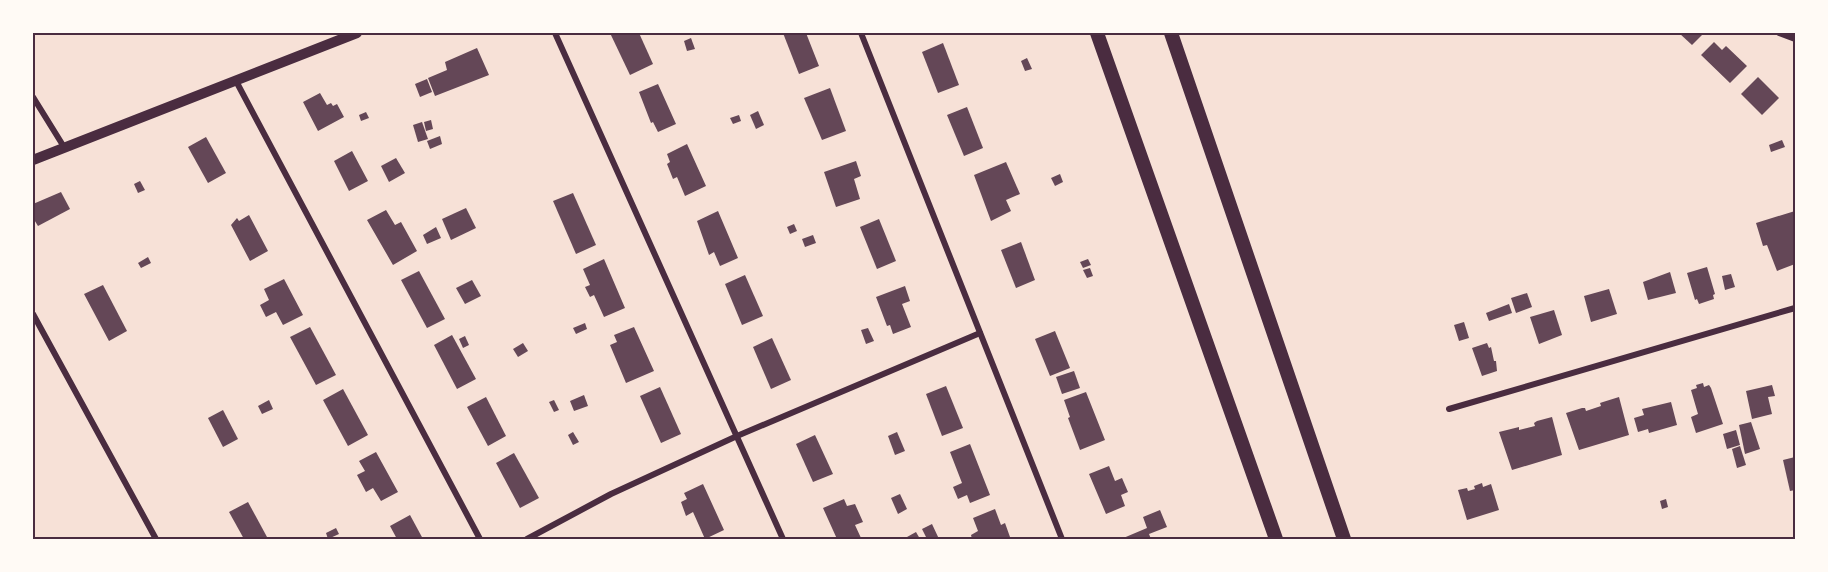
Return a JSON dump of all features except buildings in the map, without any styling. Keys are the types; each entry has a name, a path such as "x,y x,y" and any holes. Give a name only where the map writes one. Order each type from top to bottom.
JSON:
{"highway":[{"path":"1097,33 1276,539"},
{"path":"1171,33 1344,539"}],"main road":[{"path":"33,160 357,33"}],"street":[{"path":"555,33 783,539"},
{"path":"861,33 1062,539"},
{"path":"1779,33 1795,39"},
{"path":"236,81 480,539"},
{"path":"33,98 64,147"},
{"path":"1449,409 1795,308"},
{"path":"33,314 156,539"},
{"path":"527,539 612,494 737,436 980,333"}]}
